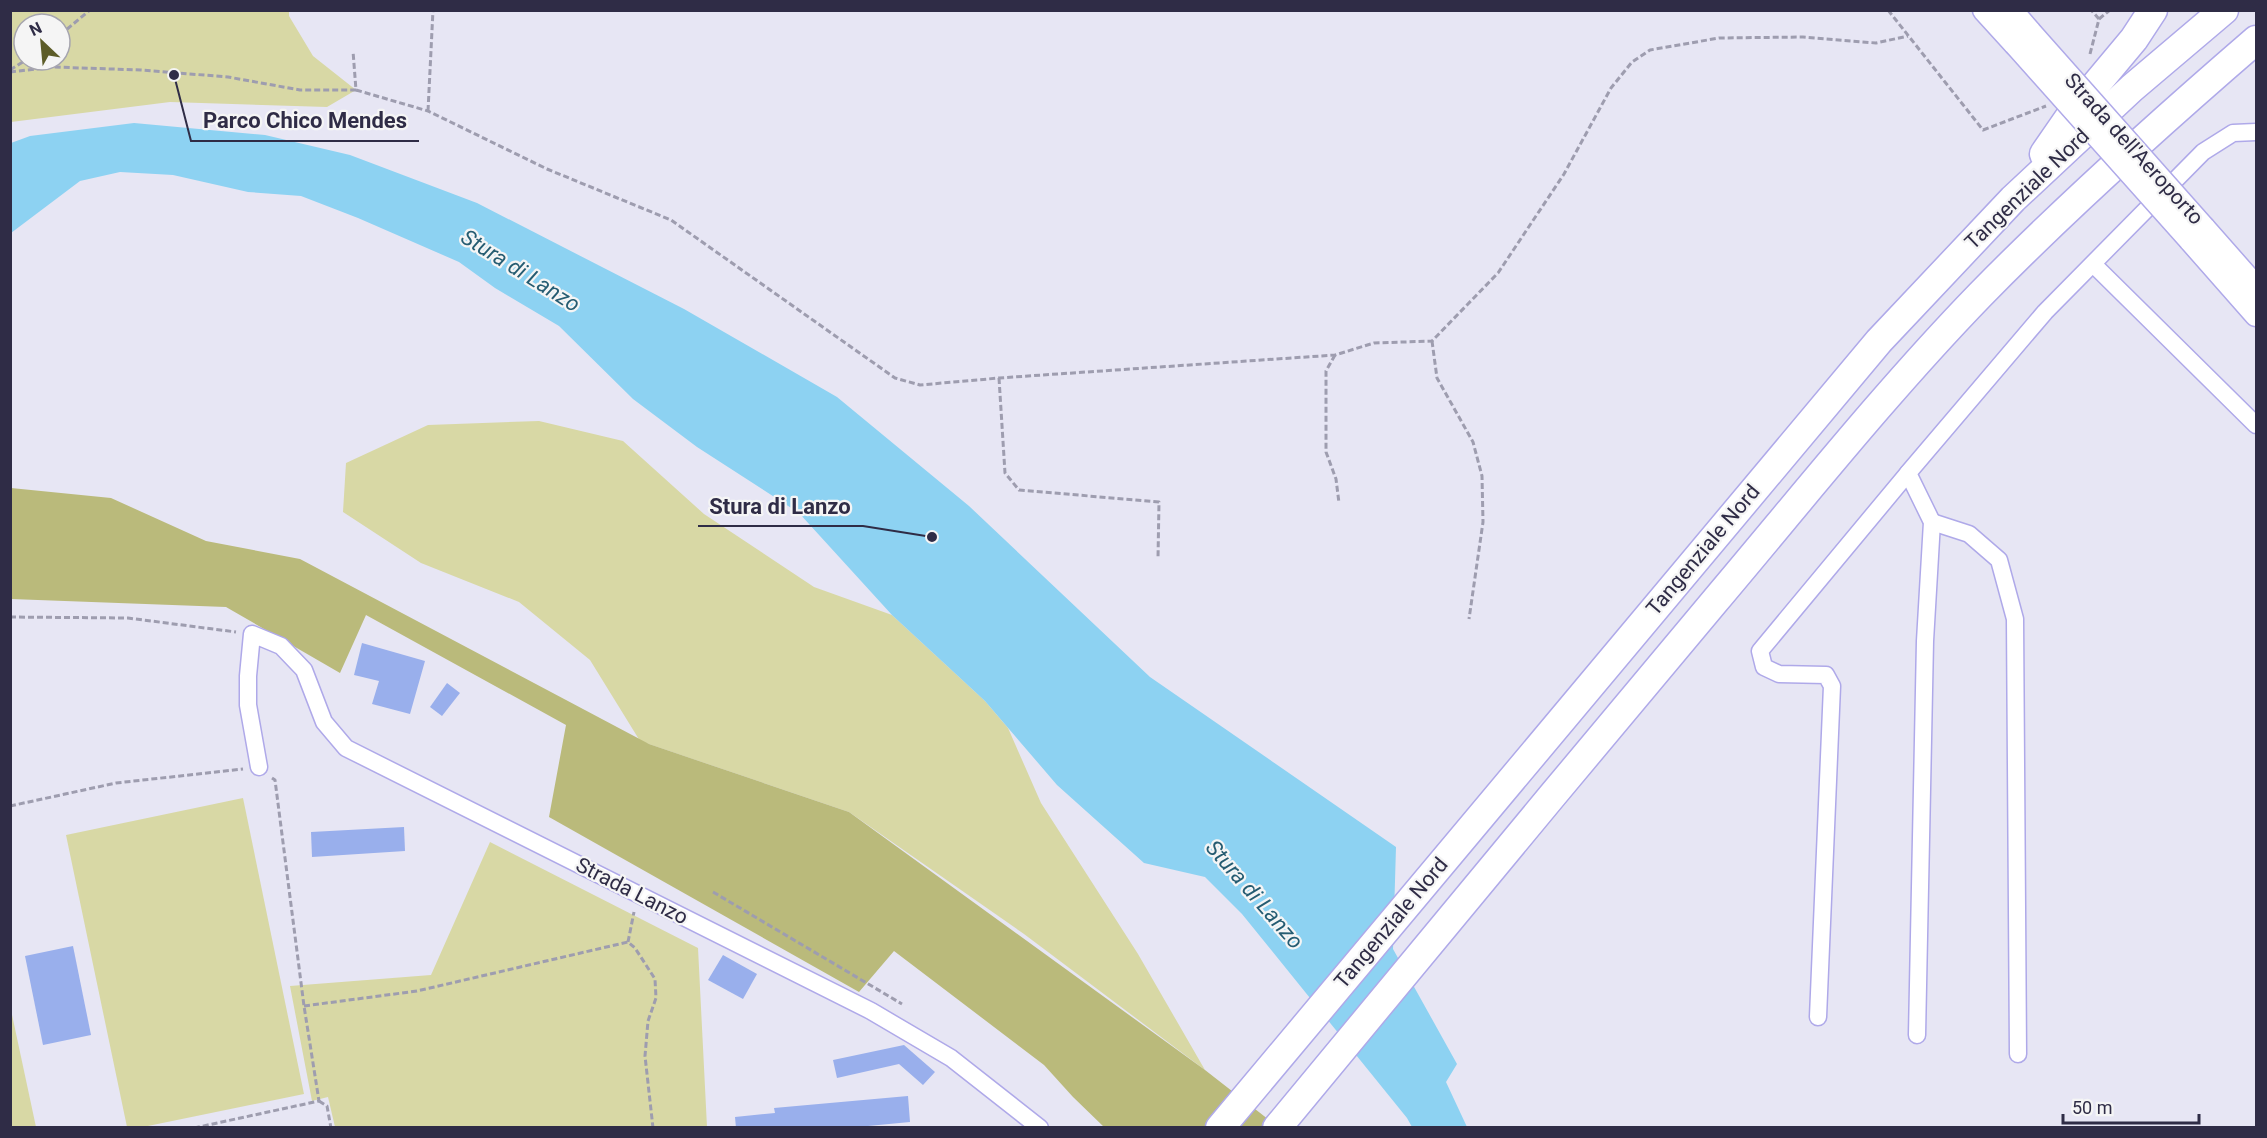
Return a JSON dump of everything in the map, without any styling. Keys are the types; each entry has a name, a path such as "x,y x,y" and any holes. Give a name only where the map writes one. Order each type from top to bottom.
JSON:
{"highway":[{"path":"2013,199 2073,112 2134,39 2153,10"},
{"name":"Tangenziale Nord","path":"1220,1128 1879,341 2013,199 2132,88 2224,10"},
{"name":"Tangenziale Nord","path":"1277,1128 1549,798 1892,391 1979,296 2070,206 2139,142 2256,40"}],"main road":[{"name":"Strada dell'Aeroporto","path":"1984,10 2022,38 2197,234 2256,315"},
{"name":"Strada dell'Aeroporto","path":"2011,10 2022,38"},
{"name":"Strada dell'Aeroporto","path":"2197,234 2256,287"}],"street":[{"path":"1818,1017 1832,686 1826,675 1779,675 1764,667 1760,651 1908,472 2045,312 2203,152 2233,133 2256,132"},
{"path":"2093,264 2256,425"},
{"path":"1908,472 1932,522 1925,641 1917,1035"},
{"path":"1932,522 1969,534 1999,560 2015,619 2018,1054"},
{"path":"252,634 248,705 259,767"},
{"name":"Strada Lanzo","path":"252,634 281,646 304,670 324,722 346,748 871,1011 951,1058 1040,1128"}],"path":[{"path":"72,25 90,10"},
{"path":"428,111 433,10"},
{"path":"1888,10 1983,130 2044,108 2052,100"},
{"path":"2091,10 2100,19"},
{"path":"2089,57 2100,19 2110,10"},
{"path":"10,71 53,66 228,77 300,90 356,90 428,111 547,170 671,220 895,378 920,386 999,378 1335,355 1374,343 1432,341 1498,273 1564,174 1611,88 1632,62 1650,50 1719,38 1803,37 1876,43 1908,36"},
{"path":"353,51 356,90"},
{"path":"1432,341 1437,378 1473,442 1482,476 1483,522 1469,619"},
{"path":"1335,355 1326,370 1326,452 1336,479 1340,503"},
{"path":"999,378 1005,473 1019,490 1159,502 1158,558"},
{"path":"10,617 128,618 252,634"},
{"path":"10,806 116,783 259,767 275,780 304,1006 319,1101"},
{"path":"713,892 902,1004"},
{"path":"628,942 638,895"},
{"path":"304,1006 417,991 628,942"},
{"path":"628,942 635,948 655,979 656,998 648,1021 645,1056 653,1128"},
{"path":"195,1128 319,1101 327,1106 331,1128"}],"green space":[{"path":"10,11 289,11 289,16 313,56 356,90 327,107 170,102 11,122"},
{"path":"539,421 623,441 704,514 814,587 892,615 985,701 1008,728 1041,803 1138,954 1205,1070 1024,934 849,812 640,741 590,660 519,602 421,563 343,512 346,463 428,425"},
{"path":"243,798 304,1094 143,1127 127,1127 66,835"},
{"path":"490,842 698,948 707,1127 335,1127 328,1097 312,1101 290,986 431,975"},
{"path":"11,1010 36,1127 11,1127"}],"shaded area":[{"path":"11,488 111,498 206,541 300,559 649,744 849,812 1205,1070 1278,1127 1104,1127 1044,1065 894,951 859,992 549,817 566,725 366,615 340,673 226,607 11,599"}],"water":[{"path":"134,123 265,135 350,155 477,203 684,309 837,397 969,506 1150,677 1396,847 1393,949 1457,1064 1446,1082 1467,1127 1412,1127 1242,914 1205,877 1144,863 1057,785 985,701 892,615 799,513 697,447 633,399 559,326 495,288 459,262 301,196 248,192 173,175 120,172 80,181 11,233 11,143 30,136"}],"building":[{"path":"362,643 425,661 410,714 372,704 379,681 354,675"},
{"path":"447,683 460,693 442,716 430,707"},
{"path":"404,827 405,851 312,857 311,832"},
{"path":"73,946 91,1035 43,1045 25,956"},
{"path":"723,955 757,974 743,999 708,980"},
{"path":"904,1045 935,1072 923,1085 899,1064 837,1078 833,1060"},
{"path":"908,1096 910,1122 847,1128 736,1128 735,1117 775,1113 774,1108"}],"place":[{"name":"Parco Chico Mendes","path":"174,75"},
{"name":"Stura di Lanzo","path":"932,537"}]}
